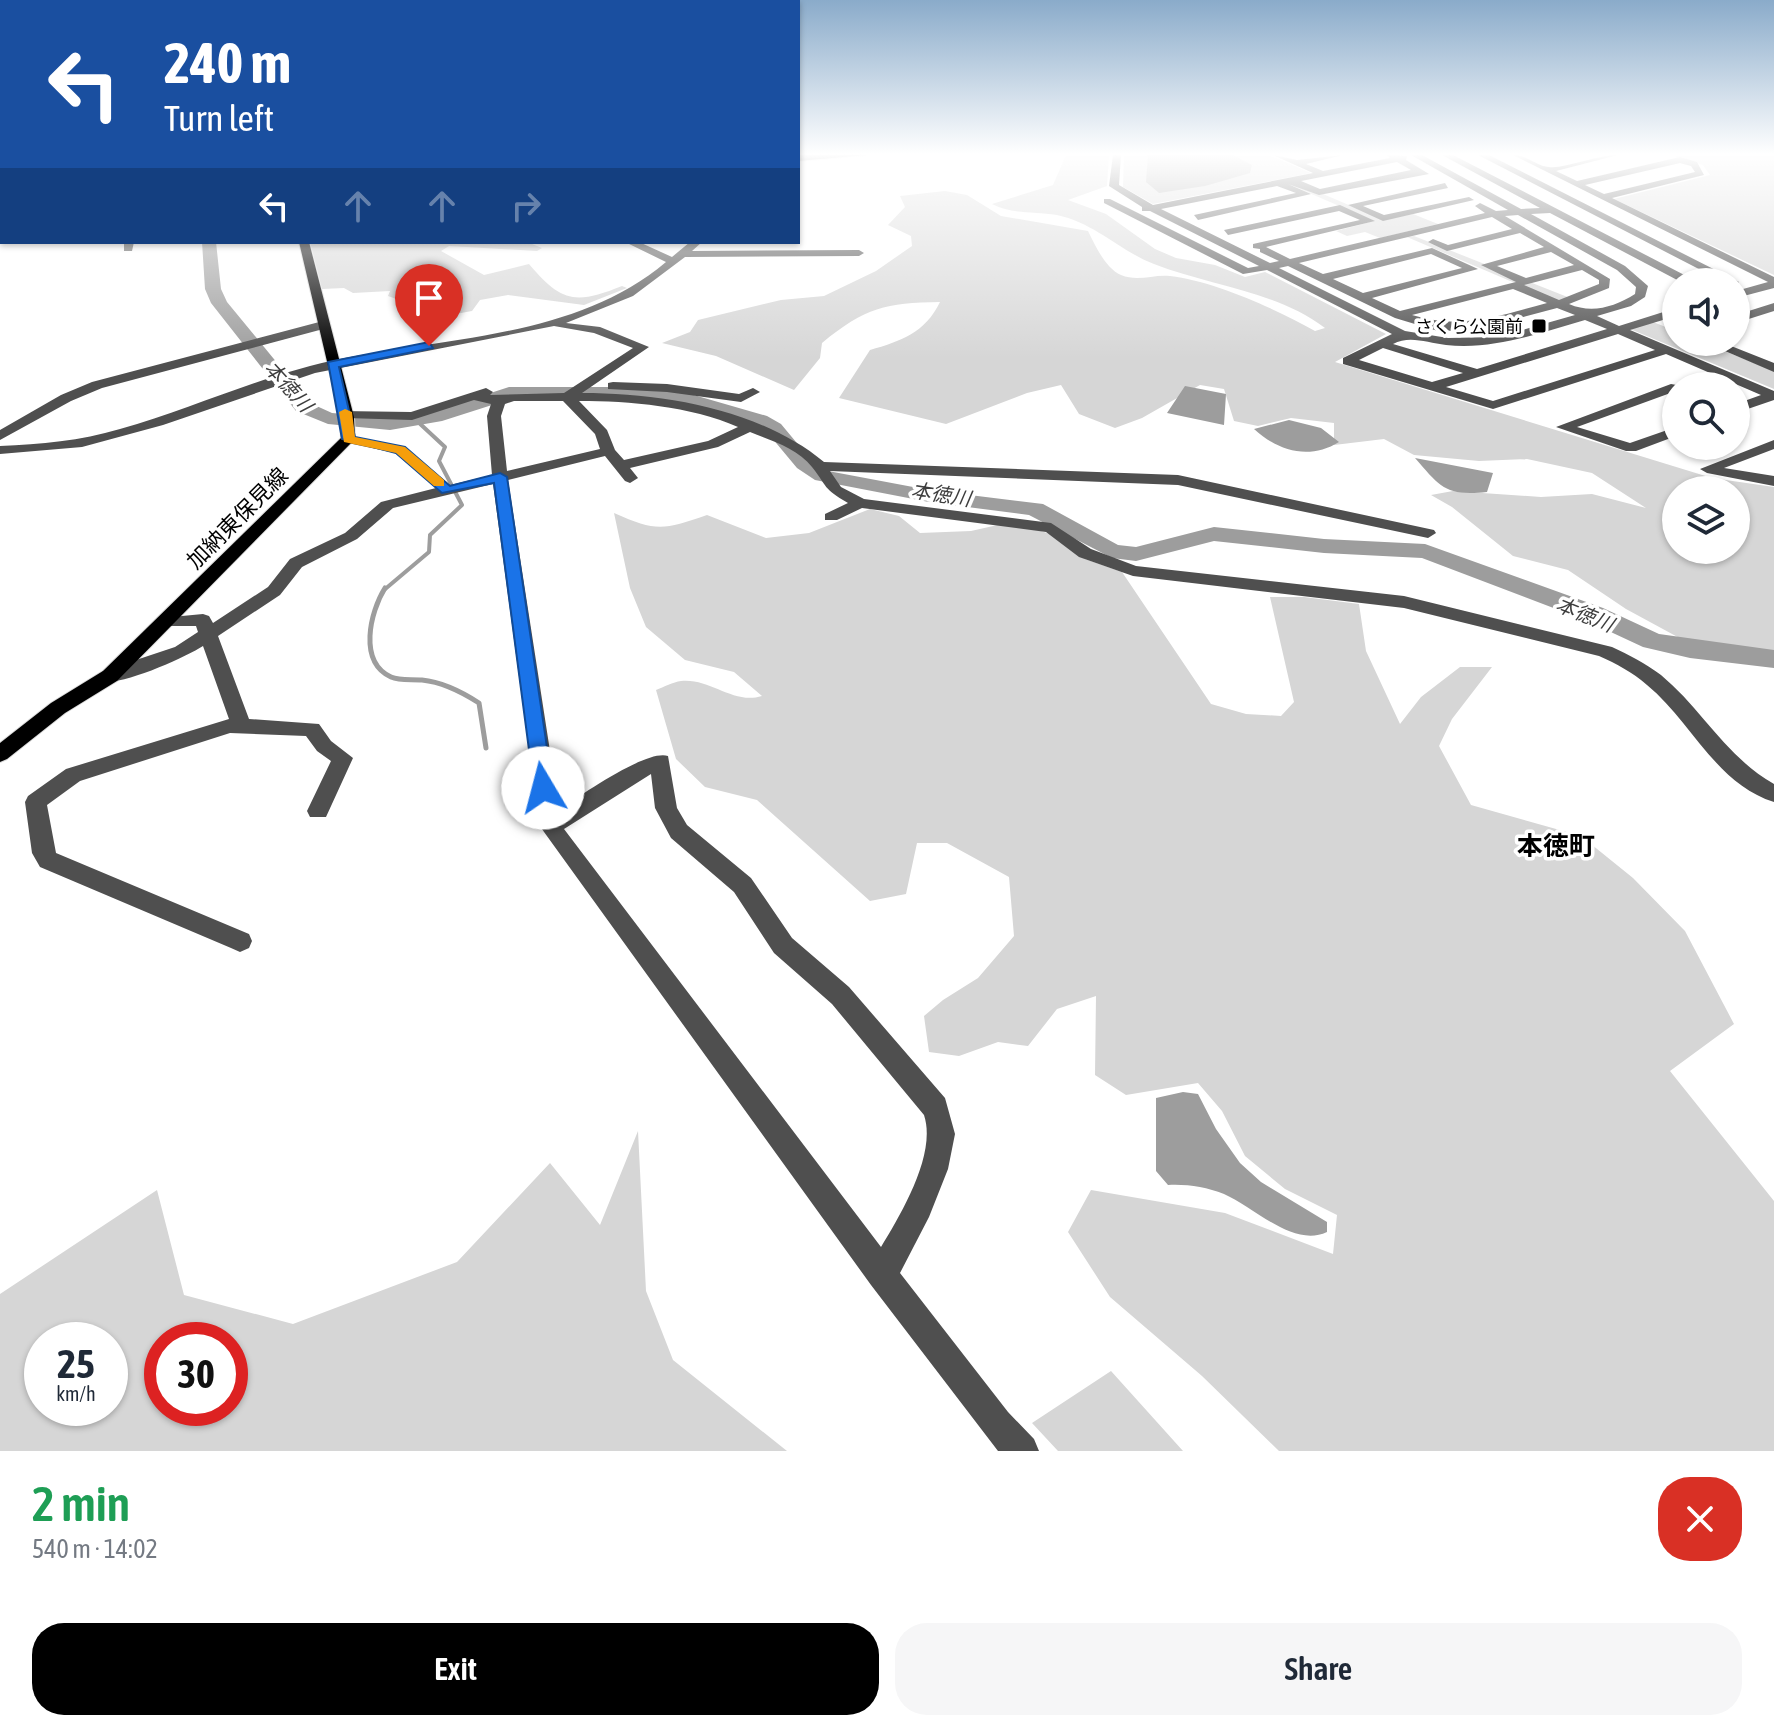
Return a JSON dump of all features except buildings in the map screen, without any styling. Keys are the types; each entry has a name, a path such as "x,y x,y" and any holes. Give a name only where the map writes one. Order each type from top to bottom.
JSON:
{"main road":[{"path":"304,244 347,423"},
{"name":"加納東保見線","path":"0,754 58,708 110,676 167,622 347,423"}],"street":[{"path":"1149,223 1247,272 1457,223"},
{"path":"1179,223 1402,334 1448,342 1487,343 1627,304 1641,295 1642,286 1621,268 1539,223"},
{"path":"1209,223 1417,323 1459,328 1558,304 1605,286 1604,279 1509,223"},
{"path":"1228,232 1271,223"},
{"path":"1257,246 1362,223"},
{"path":"1576,223 1663,268"},
{"path":"1615,223 1704,268"},
{"path":"1655,223 1774,282"},
{"path":"1413,233 1447,248 1521,230"},
{"path":"636,244 676,257 859,253"},
{"path":"0,450 48,448 121,435 189,415 271,383 333,364 553,322 629,294 694,244"},
{"path":"1553,248 1486,265 1525,282 1584,266"},
{"path":"1322,278 1432,251 1473,269 1361,297"},
{"path":"1750,291 1774,282"},
{"path":"1399,315 1514,285 1591,315 1662,348"},
{"path":"1750,315 1774,307"},
{"path":"1431,387 1662,316"},
{"path":"553,322 566,327 596,330 643,347 574,393"},
{"path":"253,324 269,339"},
{"path":"0,436 89,388 323,325"},
{"path":"1402,334 1348,361 1493,405 1662,352"},
{"path":"1381,344 1477,373"},
{"path":"1748,358 1774,349"},
{"path":"1681,356 1718,372"},
{"path":"1743,356 1774,368"},
{"path":"474,396 499,401 638,385 741,398 753,392"},
{"path":"1750,386 1774,396"},
{"path":"347,423 412,416 505,387 654,401 725,416 796,446 860,503 1051,528 1095,558 1133,571 1404,602 1629,659 1658,680 1751,784 1774,794"},
{"path":"1662,391 1563,427 1631,448 1662,436"},
{"path":"574,393 602,433 608,451 630,478"},
{"path":"1750,404 1774,396"},
{"path":"499,401 494,416 500,477 550,825 882,1274 996,1424 1022,1451"},
{"path":"347,423 400,450 447,490"},
{"path":"619,466 713,444 753,427"},
{"path":"1774,444 1707,469 1774,481"},
{"path":"110,676 182,651 274,591 296,563 351,536 375,512 387,505 608,451"},
{"path":"823,472 1178,480 1428,533"},
{"path":"831,517 860,503"},
{"path":"167,622 203,620 241,724"},
{"path":"240,941 48,860 43,853 36,802 73,775 241,724 312,729 324,746 343,758 318,811"},
{"path":"550,825 661,761 662,798 672,825 684,839 734,876 790,954 835,990 932,1102 942,1132 905,1239 882,1274"}],"shaded area":[{"path":"890,223 1040,223 1088,231 1105,262 1121,275 1187,279 1264,305 1315,331 1325,328 1286,305 1265,297 1154,264 1080,223 1118,223 1155,249 1176,258 1215,265 1245,277 1265,272 1386,334 1335,362 1706,476 1662,476 1662,564 1750,564 1750,484 1774,487 1774,652 1685,641 1626,609 1568,570 1513,556 1452,507 1431,495 1453,491 1541,497 1592,494 1646,508 1592,473 1527,459 1479,461 1414,455 1384,439 1334,445 1334,423 1291,418 1258,426 1234,421 1224,389 1200,385 1142,418 1115,428 1079,414 1061,385 1027,393 946,424 839,398 870,350 911,334 927,321 940,302 890,306 864,314 822,343 820,358 794,390 716,356 662,343 690,332 698,320 781,300 824,296 876,271 912,246 911,236 888,225"},
{"path":"1367,223 1438,224 1380,238 1365,232 1347,236 1336,231"},
{"path":"1664,223 1774,223 1774,275"},
{"path":"1414,236 1570,298 1557,301 1407,237"},
{"path":"311,244 532,244 542,248 537,251 449,246 441,251 484,275 529,264 550,286 570,296 592,296 622,286 627,288 584,305 508,295 480,300 472,311 450,315 437,303 413,309 411,314 407,314 402,301 388,296 390,291 353,293 344,288 322,289"},
{"path":"1653,322 1662,326 1662,342 1630,329"},
{"path":"1695,356 1737,356 1774,371 1774,389 1750,379 1750,372 1733,372"},
{"path":"1185,386 1226,394 1224,425 1167,413"},
{"path":"1289,420 1321,428 1339,442 1317,451 1295,451 1274,443 1254,429"},
{"path":"1415,458 1493,473 1487,492 1462,493 1445,488"},
{"path":"870,509 899,516 920,533 971,531 1002,524 1062,538 1085,559 1122,572 1211,704 1246,714 1281,716 1294,702 1270,597 1304,597 1359,604 1366,651 1400,724 1421,697 1460,667 1492,667 1452,719 1439,746 1471,805 1581,836 1633,878 1685,931 1734,1024 1670,1071 1774,1201 1774,1451 1279,1451 1202,1376 1110,1297 1068,1232 1091,1190 1225,1213 1333,1254 1337,1215 1285,1189 1245,1156 1222,1111 1198,1083 1126,1095 1095,1075 1096,996 1057,1009 1028,1046 998,1042 959,1056 929,1052 924,1016 978,978 1014,936 1009,877 947,843 917,843 906,894 870,901 757,800 705,787 676,759 656,690 678,682 692,681 741,697 762,696 734,672 685,660 646,627 630,588 614,513 660,527 707,515 766,538 809,533"},
{"path":"1183,1092 1198,1094 1216,1129 1240,1163 1261,1182 1327,1222 1327,1232 1301,1235 1274,1224 1224,1194 1196,1186 1168,1185 1156,1171 1156,1098"},
{"path":"638,1131 646,1291 673,1360 787,1451 0,1451 0,1294 157,1190 184,1295 293,1324 457,1262 550,1163 600,1225"},
{"path":"1111,1371 1183,1451 1058,1451 1032,1423"}],"waterway":[{"name":"本徳川","path":"209,244 213,289 219,303 303,407 328,418 390,424 435,417 509,393 633,393 680,397 760,420 774,428 804,464 822,476 929,496 1035,509 1112,551 1136,554 1214,534 1324,546 1425,551 1594,614 1652,641 1774,659"},
{"path":"384,590 429,552 430,535 462,505 439,461 445,447 417,421"},
{"path":"384,590 375,610 370,636 374,660 391,677 437,683 479,703 486,748"}],"slow traffic":[{"path":"345,412 348,439 400,450 439,483"}],"place":[{"name":"さくら公園前","path":"1539,326"}],"district":[{"name":"本徳町","path":"1556,846"}],"route":[{"path":"429,346 333,364 347,417 348,439 400,450 447,490 500,477 543,788"}]}
